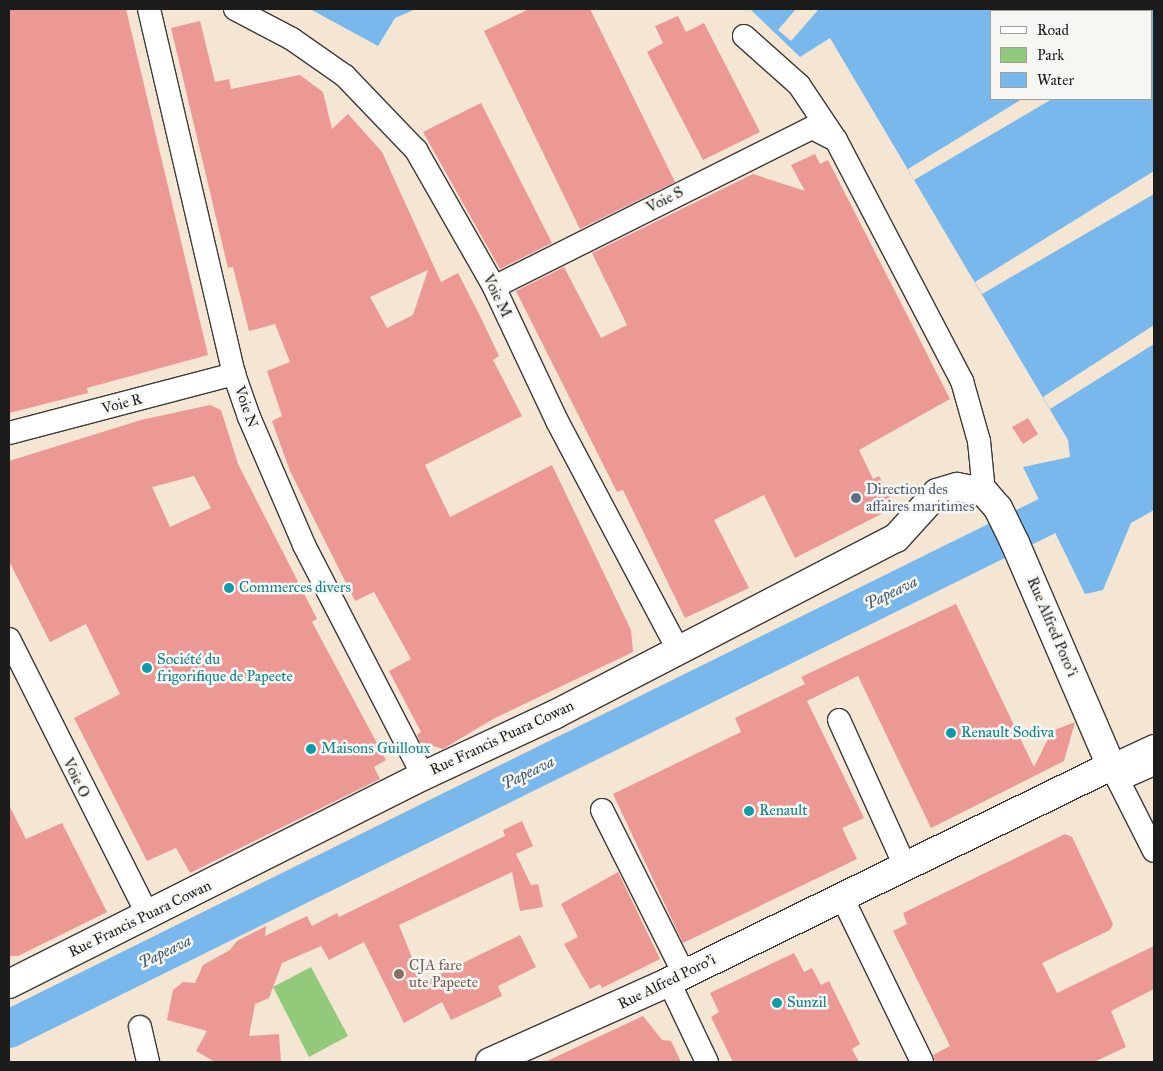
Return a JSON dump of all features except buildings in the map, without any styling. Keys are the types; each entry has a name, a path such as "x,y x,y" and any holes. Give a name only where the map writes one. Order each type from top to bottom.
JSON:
{"main road":[{"name":"Rue Francis Puara Cowan","path":"9,984 423,776 554,715 896,538 938,493 957,487 984,492"},
{"name":"Rue Alfred Poro'i","path":"504,1060 677,978 905,866 1114,773 1003,516 984,492"}],"street":[{"name":"Voie N","path":"149,9 234,374 278,489 358,656 423,776"},
{"name":"Voie M","path":"235,9 292,40 345,76 380,108 416,150 494,287 557,421 674,640 673,652"},
{"path":"744,36 799,85 836,140 962,381 979,442 984,492"},
{"name":"Voie S","path":"494,287 812,128 836,140"},
{"name":"Voie R","path":"9,433 234,374"},
{"name":"Voie O","path":"9,642 148,915"},
{"path":"839,720 905,866"},
{"path":"1114,773 1154,746"},
{"path":"1114,773 1154,764"},
{"name":"Rue Alfred Poro'i","path":"1114,773 1154,851"},
{"path":"602,810 677,978 707,1062"},
{"path":"842,897 922,1062"},
{"path":"140,1027 148,1062"}],"green space":[{"path":"311,967 348,1036 309,1057 273,987"}],"water":[{"path":"310,9 416,9 395,18 378,46"},
{"path":"750,9 1154,9 1154,510 1131,523 1103,590 1085,594 1023,467 1070,457 1068,440 830,38 800,57"}],"pier":[{"path":"796,9 819,9 791,41 778,30"},
{"path":"1020,100 1050,100 914,180 908,169"},
{"path":"1154,171 1154,194 982,294 975,282"},
{"path":"1154,325 1154,344 1050,409 1043,397"}],"waterway":[{"name":"Papeava","path":"9,1029 1047,516"}],"place":[{"name":"Direction des affaires maritimes","path":"856,498"},
{"name":"Commerces divers","path":"229,588"},
{"name":"Société du frigorifique de Papeete","path":"147,668"},
{"name":"Renault Sodiva","path":"951,733"},
{"name":"Maisons Guilloux","path":"311,749"},
{"name":"Renault","path":"749,811"},
{"name":"CJA fare ute Papeete","path":"399,974"},
{"name":"Sunzil","path":"777,1003"}]}
